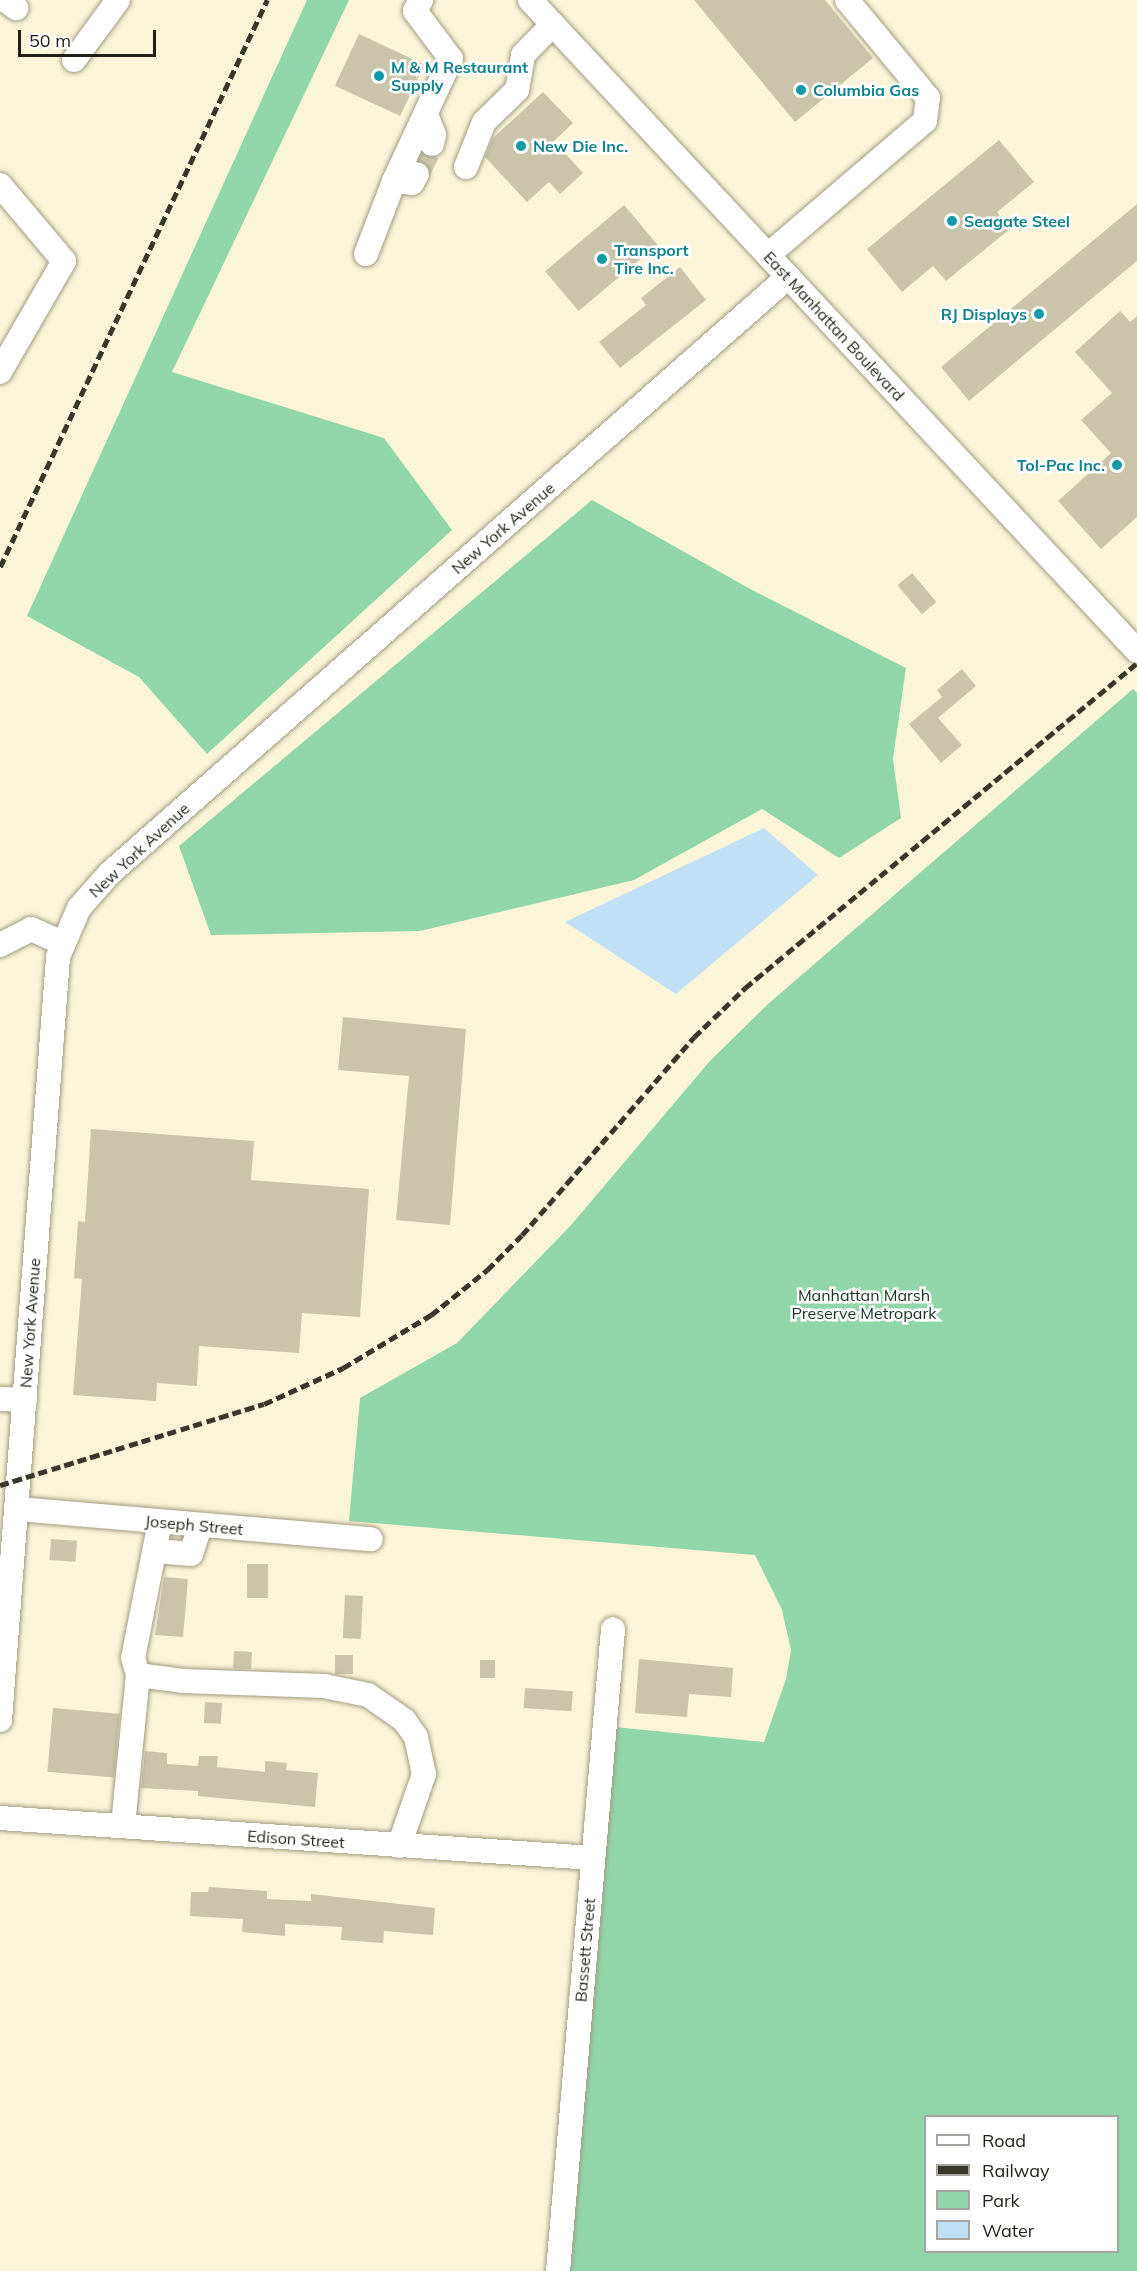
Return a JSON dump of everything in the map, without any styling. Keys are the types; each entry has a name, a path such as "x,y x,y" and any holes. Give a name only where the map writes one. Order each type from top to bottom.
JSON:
{"street":[{"path":"74,60 118,0"},
{"path":"366,254 394,181 451,59 415,11 421,0"},
{"name":"East Manhattan Boulevard","path":"530,0 1137,651"},
{"path":"768,255 925,121 928,98 847,0"},
{"path":"466,167 484,122 517,90 524,55 553,24"},
{"path":"426,114 434,135 432,144"},
{"path":"394,181 412,183 417,174"},
{"path":"0,185 64,261 0,372"},
{"name":"New York Avenue","path":"0,1720 18,1509 58,957 79,908 110,873 788,277"},
{"path":"0,945 31,929 63,943"},
{"path":"0,1399 25,1400"},
{"name":"Joseph Street","path":"18,1509 371,1539"},
{"path":"123,1826 138,1675 134,1658 136,1638 156,1551 160,1522"},
{"path":"156,1551 192,1554 200,1526"},
{"name":"Bassett Street","path":"558,2271 613,1629"},
{"path":"138,1675 183,1681 324,1686 368,1695 386,1706 404,1720 423,1755 424,1774 399,1846"},
{"name":"Edison Street","path":"0,1818 593,1858"}],"green space":[{"path":"307,0 349,0 172,372 384,438 452,530 207,754 139,677 27,616"},
{"path":"592,500 752,590 906,668 893,759 901,818 839,858 762,809 634,880 420,931 211,935 179,846"},
{"name":"Manhattan Marsh Preserve Metropark","path":"1133,689 1137,693 1137,2271 569,2271 615,1727 764,1742 786,1679 791,1650 782,1610 755,1555 349,1521 360,1398 457,1343 572,1224 709,1062 768,1004"}],"water":[{"path":"764,828 818,875 676,994 565,922"}],"building":[{"name":"Columbia Gas","path":"694,0 825,0 873,58 795,122"},
{"name":"M & M Restaurant Supply","path":"359,34 424,64 400,116 335,86"},
{"name":"New Die Inc.","path":"543,92 573,123 554,141 583,173 560,194 549,182 527,202 485,157 493,138"},
{"name":"Seagate Steel","path":"999,140 1034,182 997,212 1010,229 946,281 933,266 902,292 867,249"},
{"name":"RJ Displays","path":"1137,204 1137,261 969,401 941,367"},
{"name":"Transport Tire Inc.","path":"624,205 657,245 579,311 545,271"},
{"name":"Transport Tire Inc.","path":"680,267 706,300 620,368 599,342 646,305 641,298"},
{"path":"1120,311 1130,322 1137,316 1137,517 1101,549 1058,501 1111,453 1081,420 1112,393 1075,352"},
{"path":"912,573 936,602 922,614 897,585"},
{"path":"962,669 976,686 938,718 962,745 941,763 909,724 942,697 937,690"},
{"path":"343,1017 466,1029 450,1225 396,1220 409,1076 338,1070"},
{"path":"91,1129 254,1141 251,1180 369,1189 360,1317 302,1313 299,1353 199,1346 197,1386 157,1383 156,1401 73,1395 82,1279 74,1278 78,1221 85,1222"},
{"path":"51,1539 77,1541 75,1562 50,1560"},
{"path":"247,1564 268,1564 268,1598 247,1598"},
{"path":"164,1577 188,1579 183,1637 155,1635"},
{"path":"345,1595 363,1596 361,1639 343,1638"},
{"path":"234,1651 252,1652 251,1669 233,1668"},
{"path":"335,1655 353,1655 353,1674 335,1674"},
{"path":"639,1659 733,1668 731,1697 689,1694 687,1717 635,1713"},
{"path":"480,1660 495,1660 495,1678 480,1678"},
{"path":"525,1688 573,1691 571,1711 524,1708"},
{"path":"205,1702 222,1703 221,1724 204,1723"},
{"path":"53,1708 120,1714 114,1778 47,1772"},
{"path":"145,1751 167,1753 167,1764 198,1766 199,1756 218,1756 217,1767 265,1772 265,1761 287,1763 286,1770 318,1773 315,1807 198,1796 198,1791 141,1788"},
{"path":"209,1887 267,1891 267,1899 311,1901 311,1894 435,1908 433,1935 384,1931 383,1943 341,1940 342,1927 285,1924 285,1936 242,1932 243,1919 190,1916 191,1892 208,1892"}],"tunnel":[{"path":"417,174 432,144"}],"railway":[{"path":"0,567 267,0"},
{"path":"0,1485 264,1404 343,1368 431,1315 487,1270 522,1235 694,1037 745,988 1137,663"}],"place":[{"name":"M & M Restaurant Supply","path":"379,76"},
{"name":"Columbia Gas","path":"801,90"},
{"name":"New Die Inc.","path":"521,146"},
{"name":"Seagate Steel","path":"952,221"},
{"name":"Transport Tire Inc.","path":"602,259"},
{"name":"RJ Displays","path":"1039,314"},
{"name":"Tol-Pac Inc.","path":"1117,465"}]}
